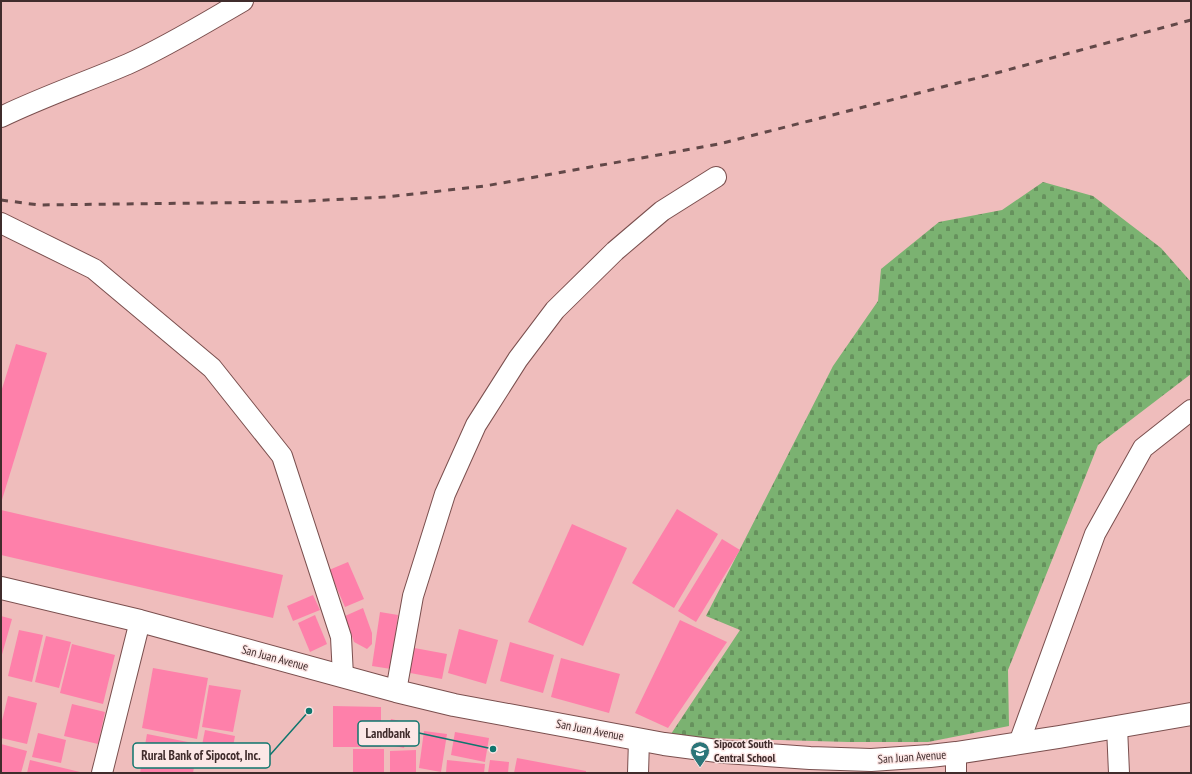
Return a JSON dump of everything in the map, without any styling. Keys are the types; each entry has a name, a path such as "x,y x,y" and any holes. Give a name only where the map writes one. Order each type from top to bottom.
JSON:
{"highway":[{"name":"San Juan Avenue","path":"1,588 140,621 396,691 454,705 639,740 725,752 810,758 956,763 1019,743 1191,714"}],"street":[{"path":"1,117 26,105 129,63 189,32 243,1"},
{"path":"396,691 413,596 445,494 476,425 518,359 555,310 614,250 662,211 716,177"},
{"path":"1,223 94,269 212,368 282,456 341,637 343,676"},
{"path":"1019,743 1095,534 1143,448 1191,410"},
{"path":"102,773 140,621"},
{"path":"1117,727 1119,773"},
{"path":"638,773 639,740"}],"green space":[{"path":"1043,182 1093,196 1161,248 1191,282 1191,374 1098,445 1008,670 1009,726 928,742 848,742 669,737 740,630 706,616 833,366 878,301 881,269 939,222 1002,210"}],"building":[{"path":"16,344 47,353 1,503 1,392"},
{"path":"677,509 718,534 674,608 632,583"},
{"path":"1,510 283,575 273,618 1,555"},
{"path":"572,524 627,548 583,646 528,622"},
{"path":"722,539 740,550 696,622 678,611"},
{"path":"348,562 364,599 345,607 329,570"},
{"path":"313,595 320,610 293,621 287,606"},
{"path":"363,608 372,633 372,644 367,649 354,642 345,616"},
{"path":"380,612 398,615 391,669 372,666"},
{"path":"315,615 327,644 310,652 298,623"},
{"path":"1,616 12,619 1,658"},
{"path":"680,620 727,642 668,728 635,713"},
{"path":"459,629 498,640 486,684 448,673"},
{"path":"19,630 43,635 32,682 8,676"},
{"path":"46,636 71,642 59,688 35,682"},
{"path":"510,642 554,655 543,693 500,681"},
{"path":"72,644 115,655 103,704 60,693"},
{"path":"409,647 447,654 442,679 405,672"},
{"path":"561,658 620,674 609,713 551,697"},
{"path":"153,668 208,678 197,739 142,728"},
{"path":"209,685 241,690 233,732 202,727"},
{"path":"8,696 37,703 27,744 1,738 1,725"},
{"path":"72,704 105,712 98,744 64,736"},
{"path":"333,706 381,707 381,747 333,747"},
{"path":"391,719 409,723 404,748 385,744"},
{"path":"205,730 235,736 229,767 199,761"},
{"path":"424,731 447,734 441,772 419,768"},
{"path":"455,732 489,738 485,762 451,755"},
{"path":"38,733 66,740 61,763 32,757"},
{"path":"147,734 198,744 193,773 140,773"},
{"path":"1,744 27,751 21,773 1,773"},
{"path":"353,749 384,749 384,773 353,773"},
{"path":"416,750 416,773 390,773 390,751"},
{"path":"517,758 586,771 586,773 514,773"},
{"path":"30,760 80,772 80,773 27,773"},
{"path":"447,760 485,764 484,773 446,773"},
{"path":"490,760 509,762 508,773 488,773"}],"railway":[{"path":"1,200 39,205 287,202 386,197 485,186 719,144 989,75 1191,20"}],"place":[{"name":"Rural Bank of Sipocot, Inc.","path":"309,711"},
{"name":"Landbank","path":"493,749"},
{"name":"Sipocot South Central School","path":"700,768"}]}
